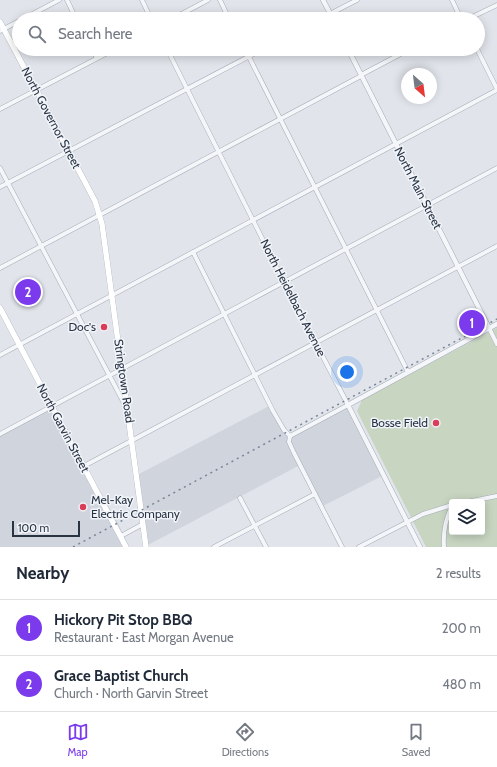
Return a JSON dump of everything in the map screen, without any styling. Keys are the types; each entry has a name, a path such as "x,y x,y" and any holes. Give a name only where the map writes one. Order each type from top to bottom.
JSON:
{"main road":[{"name":"North Governor Street","path":"0,22 2,30 12,48"},
{"name":"North Governor Street","path":"17,56 95,202 100,215"},
{"name":"Stringtown Road","path":"100,215 146,547"},
{"name":"North Garvin Street","path":"0,308 126,547"}],"street":[{"path":"36,12 59,0"},
{"path":"67,0 73,12"},
{"path":"142,0 148,12"},
{"path":"185,12 208,0"},
{"path":"220,0 226,12"},
{"path":"323,0 329,12"},
{"path":"334,12 357,0"},
{"path":"452,0 458,12"},
{"path":"482,12 497,5"},
{"path":"2,30 12,25"},
{"path":"0,109 101,56"},
{"name":"North Heidelbach Avenue","path":"170,56 420,547"},
{"path":"0,187 249,56 408,372"},
{"name":"North Main Street","path":"352,56 489,328"},
{"path":"0,268 397,56"},
{"path":"0,355 497,89 480,56"},
{"path":"0,168 127,408"},
{"path":"0,434 497,168"},
{"path":"84,466 497,246"},
{"path":"193,252 255,375 284,430 290,436"},
{"path":"290,436 497,324"},
{"path":"489,328 497,344"},
{"path":"290,436 289,442 342,547"},
{"path":"214,547 314,494"},
{"path":"482,499 497,496"},
{"path":"240,498 266,547"},
{"path":"359,547 408,521 431,511 449,507"},
{"path":"444,547 443,540 445,526 449,515"},
{"path":"120,536 143,524"}],"shaded area":[{"path":"271,405 290,436 348,405 384,475 321,507 300,465 146,546 137,475"},
{"path":"52,406 118,523 129,547 0,547 0,434"}],"green space":[{"path":"497,328 497,547 426,547 357,411 362,400"}],"railway":[{"path":"73,547 497,319"}],"place":[{"name":"Grace Baptist Church","path":"28,292"},
{"name":"Hickory Pit Stop BBQ","path":"472,323"},
{"name":"Doc's","path":"104,327"},
{"name":"Bosse Field","path":"436,423"},
{"name":"Mel-Kay Electric Company","path":"83,507"}]}
